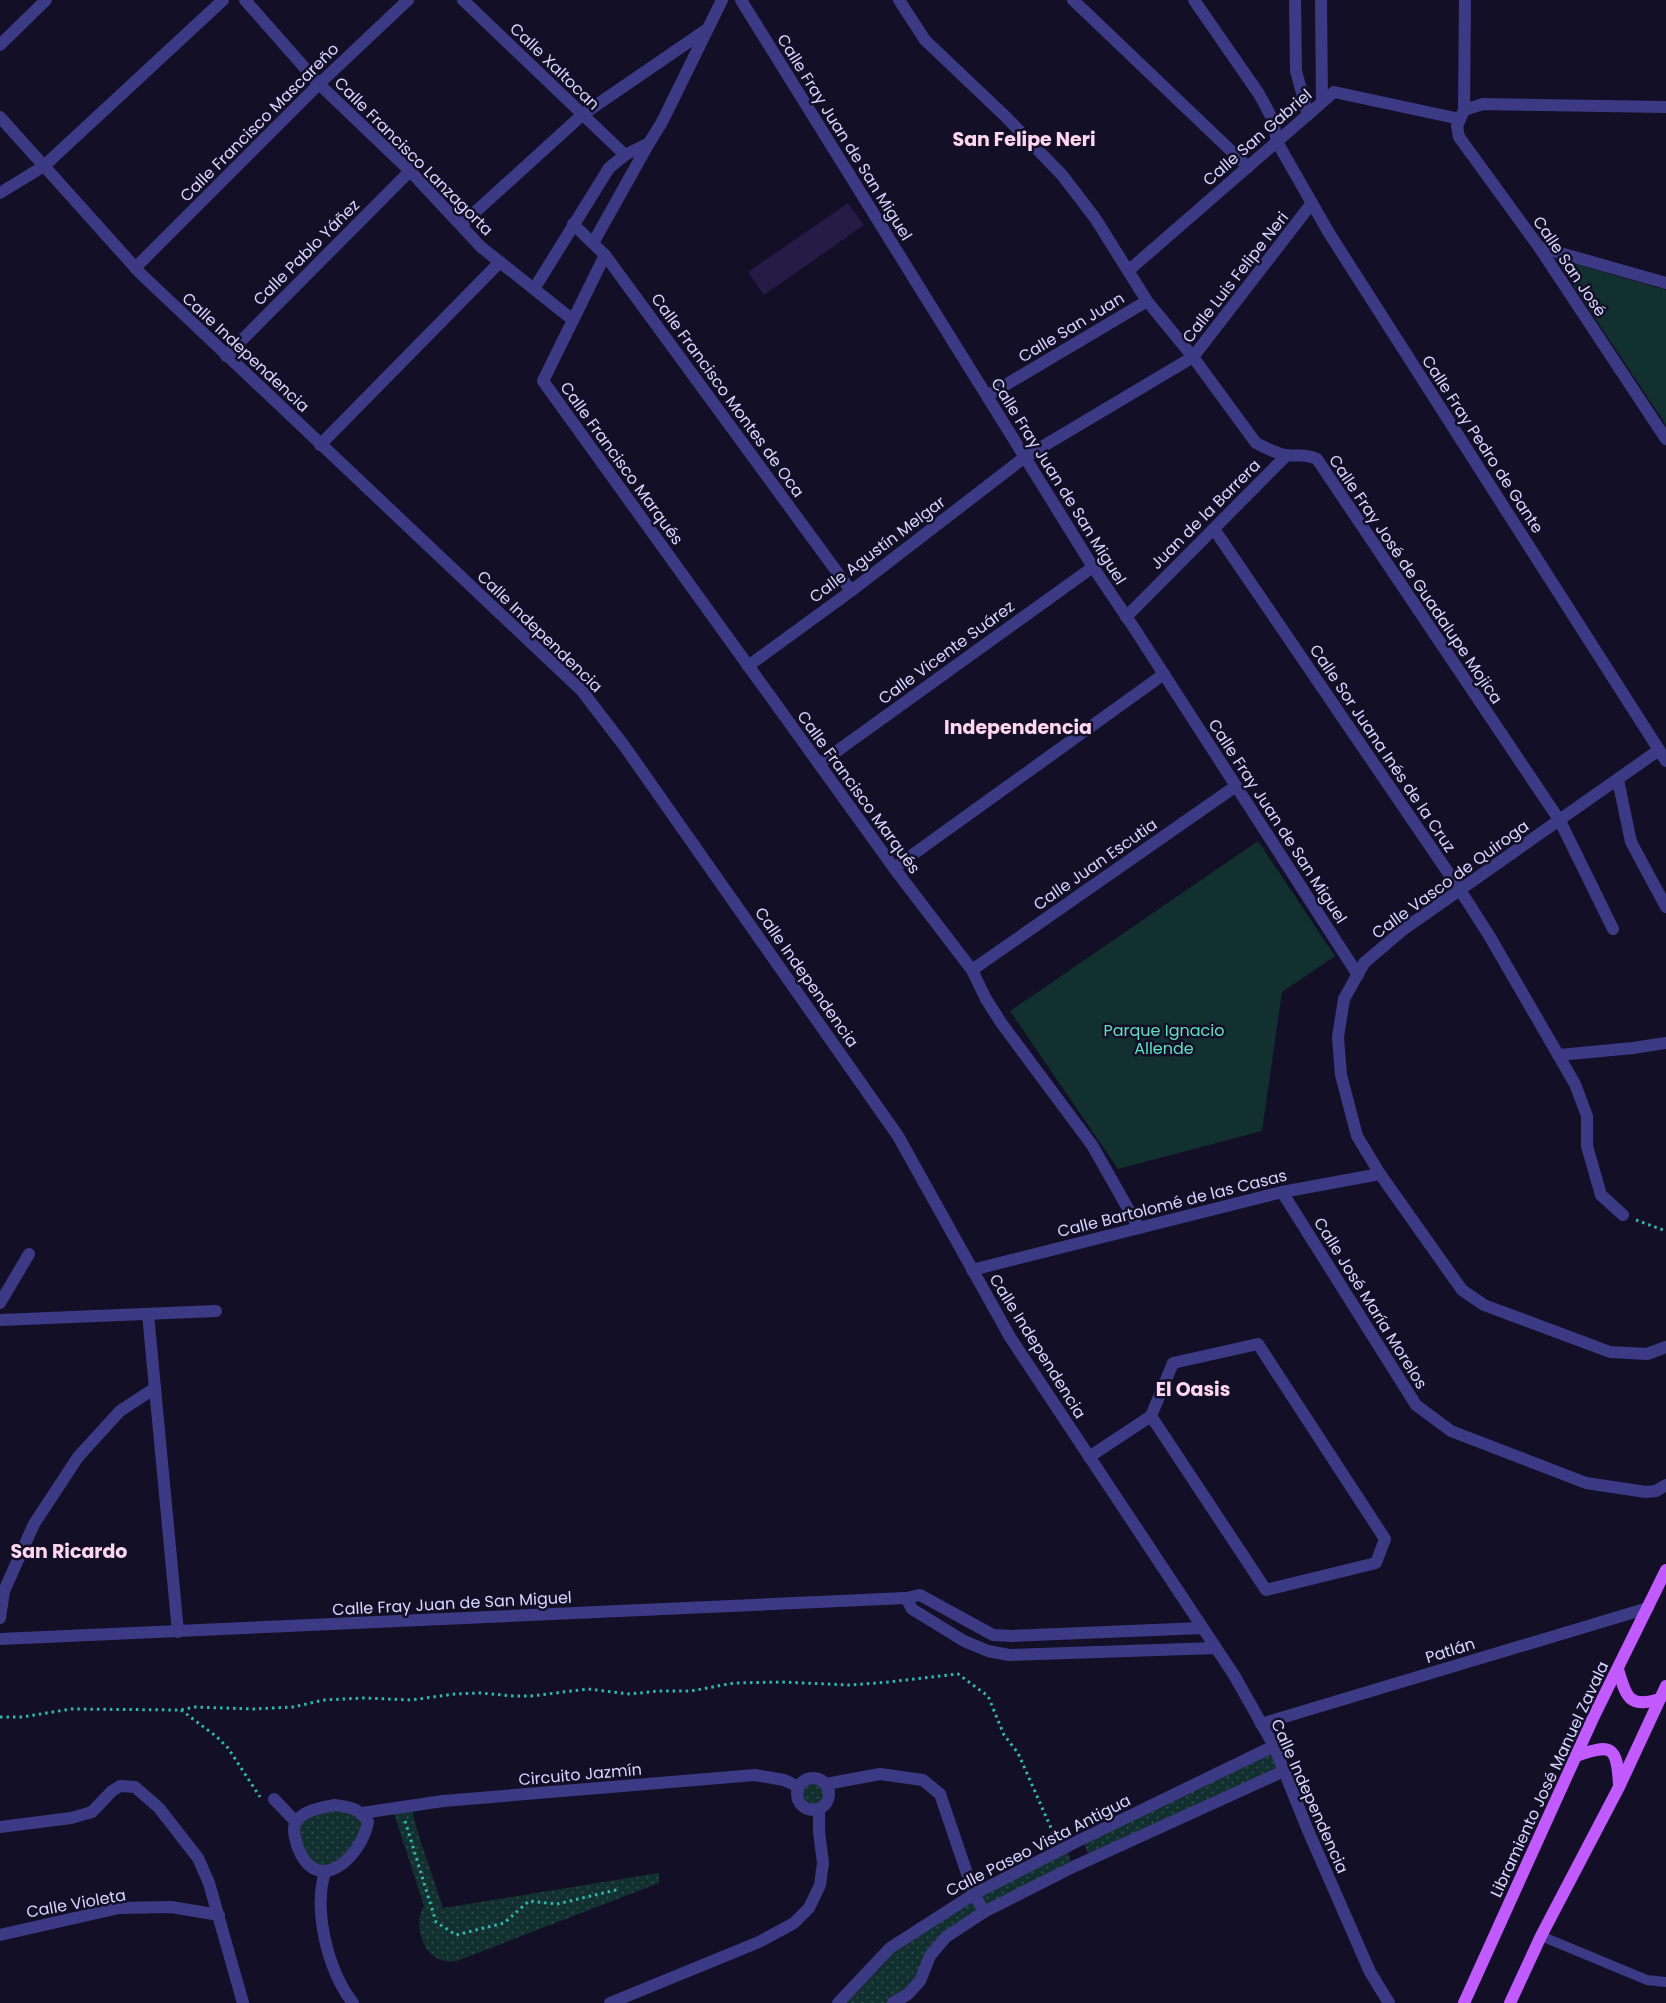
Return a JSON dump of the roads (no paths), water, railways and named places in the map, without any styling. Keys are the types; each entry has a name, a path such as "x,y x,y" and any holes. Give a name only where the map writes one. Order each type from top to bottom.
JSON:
{"main road":[{"name":"Libramiento José Manuel Zavala","path":"1464,2003 1576,1756 1666,1570"},
{"path":"1618,1669 1625,1693 1631,1700 1640,1703 1660,1699"},
{"path":"1510,2003 1541,1936 1620,1787 1666,1686"},
{"path":"1576,1756 1597,1749 1607,1749 1614,1754 1618,1764 1620,1787"}],"street":[{"path":"0,45 46,0"},
{"path":"0,193 44,166 223,0"},
{"name":"Calle Francisco Lanzagorta","path":"245,0 318,84 410,172 481,246 573,320"},
{"name":"Calle Francisco Mascareño","path":"135,268 318,84 408,0"},
{"name":"Calle Xaltocan","path":"463,0 625,155"},
{"path":"593,243 662,122 722,0"},
{"name":"Calle Fray Juan de San Miguel","path":"741,0 1093,567 1358,975"},
{"name":"Calle Fray José de Guadalupe Mojica","path":"899,0 925,40 1006,116 1062,175 1095,218 1147,301 1193,357 1256,443 1270,451 1286,455 1307,454 1317,459 1560,820 1613,929"},
{"path":"1073,0 1248,167"},
{"name":"Calle Fray Pedro de Gante","path":"1194,0 1259,94 1273,120 1277,142 1334,241 1666,761"},
{"path":"1295,0 1296,71 1308,115"},
{"path":"1321,0 1322,102"},
{"name":"Calle San José","path":"1465,0 1462,115 1457,126 1459,136 1539,247 1666,439"},
{"path":"461,226 582,115 708,28"},
{"name":"Calle San Gabriel","path":"1128,271 1334,92 1462,115 1484,104 1666,107"},
{"name":"Calle Independencia","path":"0,117 135,268 582,691 631,755 898,1136 1010,1337 1234,1675 1274,1746 1307,1828 1370,1972 1389,2003"},
{"path":"534,289 572,224 609,168 625,155 649,143"},
{"name":"Calle Pablo Yáñez","path":"226,356 410,172"},
{"name":"Calle Luis Felipe Neri","path":"1025,457 1193,357 1312,204"},
{"name":"Calle Francisco Montes de Oca","path":"572,224 605,255 851,591"},
{"path":"1539,247 1666,283"},
{"path":"573,320 605,255"},
{"path":"320,445 500,262"},
{"name":"Calle San Juan","path":"987,396 1147,301"},
{"name":"Calle Francisco Marqués","path":"573,320 543,381 894,868 972,970 996,1016 1092,1145 1139,1228"},
{"name":"Juan de la Barrera","path":"1126,617 1286,455"},
{"name":"Calle Agustín Melgar","path":"748,666 851,591 1025,457"},
{"name":"Calle Sor Juana Inés de la Cruz","path":"1214,529 1460,890 1559,1055 1575,1084 1587,1116 1587,1146 1602,1195 1623,1215"},
{"name":"Calle Vicente Suárez","path":"819,764 1093,567"},
{"path":"894,868 1164,674"},
{"name":"Calle Vasco de Quiroga","path":"1659,750 1404,929 1364,963 1344,999 1338,1037 1341,1075 1358,1136 1380,1174 1462,1290 1484,1305 1610,1352 1647,1354 1666,1347"},
{"path":"1618,780 1632,842 1666,907"},
{"name":"Calle Juan Escutia","path":"972,970 1236,786"},
{"path":"1559,1055 1666,1043"},
{"name":"Calle Bartolomé de las Casas","path":"972,1270 1282,1192 1380,1174"},
{"name":"Calle José María Morelos","path":"1282,1192 1416,1405 1451,1431 1586,1483 1646,1492 1666,1485"},
{"path":"0,1303 28,1254"},
{"path":"0,1320 216,1311"},
{"path":"148,1314 178,1632"},
{"path":"1089,1456 1152,1416 1173,1363 1258,1344 1385,1539 1376,1564 1266,1590 1152,1416"},
{"path":"0,1618 4,1591 34,1524 78,1457 120,1411 155,1388"},
{"name":"Calle Fray Juan de San Miguel","path":"0,1639 906,1598 920,1595 993,1635 1012,1636 1202,1628"},
{"path":"906,1598 912,1609 964,1641 988,1652 1008,1655 1216,1648"},
{"name":"Patlán","path":"1261,1724 1648,1608"},
{"path":"988,1652 993,1635"},
{"name":"Calle Paseo Vista Antigua","path":"838,2003 890,1948 974,1894 1082,1839 1274,1746"},
{"path":"893,2003 908,1994 920,1981 930,1956 946,1937 984,1912 1090,1860 1284,1771"},
{"path":"826,1784 880,1774 923,1780 940,1794 974,1894 984,1912"},
{"name":"Circuito Jazmín","path":"362,1813 444,1801 755,1775 784,1780 799,1787"},
{"path":"812,1778 822,1780 826,1784 830,1796 824,1807 819,1810 809,1810 801,1805 797,1796 799,1787 806,1780 812,1778"},
{"path":"0,1827 72,1818 92,1812 112,1791 120,1786 135,1787 159,1808 198,1858 209,1883 244,2003"},
{"path":"274,1799 296,1822"},
{"path":"334,1805 353,1807 362,1813 368,1822 366,1832 348,1860 334,1870 325,1872 311,1868 304,1861 294,1834 296,1822 307,1812 334,1805"},
{"path":"610,2003 759,1942 794,1923 810,1908 820,1884 822,1863 819,1810"},
{"path":"1082,1839 1090,1860"},
{"path":"325,1872 321,1885 323,1925 329,1958 353,2003"},
{"name":"Calle Violeta","path":"0,1935 119,1908 171,1907 219,1915"}],"lane":[{"path":"1541,1936 1646,1980 1666,1982"}],"district":[{"name":"San Felipe Neri","path":"1024,139"},
{"name":"Independencia","path":"1018,727"},
{"name":"El Oasis","path":"1193,1389"},
{"name":"San Ricardo","path":"69,1551"}],"park label":[{"name":"Parque Ignacio Allende","path":"1164,1039"}]}
